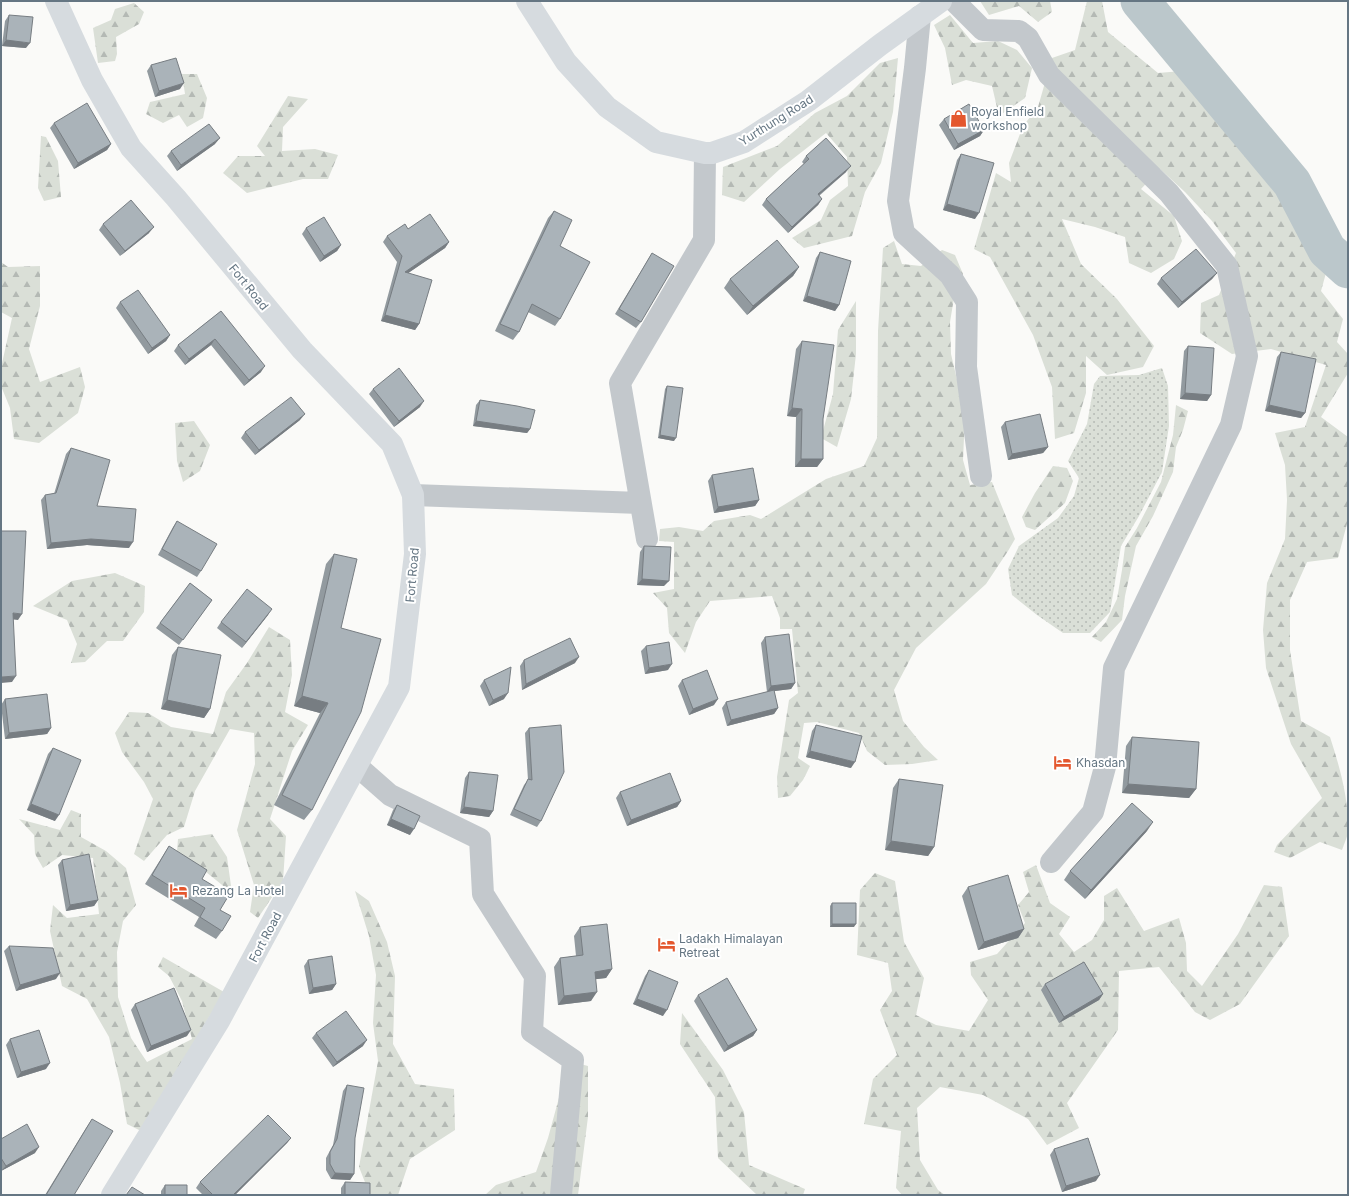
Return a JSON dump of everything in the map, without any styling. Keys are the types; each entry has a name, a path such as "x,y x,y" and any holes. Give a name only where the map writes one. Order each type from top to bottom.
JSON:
{"street":[{"name":"Fort Road","path":"56,1 92,80 132,148 176,198 302,350 392,444 413,495 415,554 399,688 220,1020 112,1195"},
{"name":"Yurthung Road","path":"526,1 566,62 607,107 656,142 705,153 712,153 744,142 808,101 880,44 941,1"},
{"path":"954,1 983,30 1019,31 1028,38 1049,75 1169,193 1227,266 1247,356 1231,425 1114,668 1105,767 1093,812 1051,862"},
{"path":"920,16 898,201 904,233 950,275 967,302 966,367 981,476"},
{"path":"647,539 620,383 704,240 705,153"},
{"path":"413,495 640,503"},
{"path":"357,766 390,795 480,838 483,894 535,976 532,1032 573,1060 561,1194"}],"green space":[{"path":"980,1 1050,1 1052,12 1038,22 1019,6 989,15"},
{"path":"1087,1 1102,1 1108,32 1158,73 1182,71 1216,121 1251,156 1286,206 1326,273 1321,291 1343,319 1337,342 1348,354 1348,373 1321,417 1348,437 1348,520 1338,558 1307,562 1290,600 1290,650 1301,721 1330,737 1343,784 1347,808 1348,832 1342,850 1320,842 1290,858 1274,852 1277,845 1322,798 1291,744 1266,668 1263,630 1267,583 1285,539 1287,500 1285,465 1275,433 1305,427 1326,365 1271,349 1232,354 1200,333 1201,303 1219,295 1236,253 1212,221 1185,192 1160,169 1141,189 1174,216 1182,241 1174,259 1151,273 1129,263 1125,237 1095,227 1062,219 1081,264 1117,299 1154,346 1143,367 1107,375 1086,356 1086,393 1074,433 1055,439 1052,387 1033,335 990,257 974,249 996,173 1011,182 1009,163 1023,126 1038,107 1052,58 1075,50"},
{"path":"134,3 144,12 139,24 116,37 117,54 115,61 98,63 93,28 111,20 115,9"},
{"path":"950,15 973,43 998,41 1017,50 1032,68 1025,98 999,116 992,86 966,80 952,85 945,48 934,25"},
{"path":"898,58 893,112 881,163 865,192 852,236 804,248 792,238 821,220 830,200 848,186 847,157 826,133 780,169 744,202 722,195 723,167 777,146 815,113 847,96 880,63"},
{"path":"182,74 197,74 207,98 203,118 187,127 179,115 163,123 146,114 150,102 185,94"},
{"path":"288,96 308,99 283,127 282,151 315,149 338,155 328,179 303,179 247,193 223,173 238,156 265,156 257,146"},
{"path":"41,136 46,137 58,161 61,197 44,201 38,188"},
{"path":"894,241 902,264 921,266 942,250 955,255 963,274 954,298 950,322 951,354 965,414 963,460 970,485 992,482 1015,539 986,584 916,648 894,690 903,721 924,747 938,760 912,764 885,765 867,751 859,733 817,722 804,723 798,758 810,766 803,780 790,796 778,798 777,777 789,700 798,693 792,629 780,629 780,618 772,596 710,601 696,622 685,653 669,633 667,608 653,593 674,589 674,542 659,541 660,529 679,527 703,531 714,521 750,515 761,519 826,479 864,466 877,438 878,331 883,248"},
{"path":"1,262 8,267 40,266 40,306 29,349 40,382 80,367 85,387 78,413 39,443 14,439 10,408 1,386 1,368 12,318 1,312"},
{"path":"856,301 856,354 851,399 837,447 821,438 833,394 838,330"},
{"path":"1162,368 1168,386 1169,426 1162,472 1139,516 1121,546 1110,612 1090,633 1063,633 1012,595 1008,569 1019,546 1058,518 1074,496 1079,478 1068,461 1087,424 1094,384 1100,376 1139,375"},
{"path":"1176,405 1188,411 1183,430 1176,447 1173,472 1153,516 1136,546 1125,596 1122,620 1101,642 1092,637 1106,622 1117,599 1125,547 1137,528 1161,482 1173,435"},
{"path":"194,421 210,445 200,471 183,482 177,461 175,423"},
{"path":"1053,466 1067,468 1073,481 1065,503 1035,530 1026,527 1022,517 1035,493"},
{"path":"115,573 145,586 144,612 123,641 107,641 85,662 71,663 77,644 67,620 33,606 72,581"},
{"path":"269,627 290,640 292,675 285,712 308,725 292,751 270,819 286,836 283,881 258,918 250,912 254,885 237,830 255,764 254,733 230,729 195,791 184,827 167,835 144,861 134,854 153,799 144,782 122,752 115,733 129,712 148,713 171,727 213,734 226,692 247,663"},
{"path":"71,810 81,814 81,837 106,851 126,868 136,905 123,921 117,952 118,997 131,1038 147,1062 192,1039 182,1001 169,976 158,967 163,957 224,992 141,1131 127,1124 120,1083 109,1037 87,999 62,986 50,931 53,905 67,918 99,914 93,858 62,855 43,868 35,854 34,835 19,819 60,830"},
{"path":"212,834 227,857 232,893 177,851 178,839"},
{"path":"1036,865 1050,903 1070,917 1059,934 1074,952 1092,940 1104,920 1104,896 1117,888 1144,931 1179,918 1186,943 1187,971 1202,986 1238,934 1264,885 1282,887 1289,936 1240,1004 1210,1020 1195,1012 1159,967 1119,971 1118,1030 1067,1103 1079,1128 1047,1145 1028,1119 983,1095 940,1087 917,1108 920,1160 938,1190 945,1195 902,1195 896,1188 901,1131 864,1124 873,1079 897,1055 880,1010 892,991 888,963 857,955 860,890 875,873 895,881 904,942 924,978 916,1015 936,1025 969,1031 988,1000 971,975 970,962 997,954 1025,923 1018,905 1029,892 1023,872"},
{"path":"355,891 369,901 387,942 395,976 393,1044 415,1084 454,1089 455,1130 410,1159 398,1195 370,1195 359,1167 378,1061 373,1023 376,975 369,936"},
{"path":"682,1013 723,1070 744,1112 749,1165 805,1189 803,1195 757,1195 718,1158 715,1097 680,1044"},
{"path":"569,1061 588,1066 588,1117 578,1195 485,1195 496,1185 536,1172 548,1138"}],"building":[{"path":"9,15 33,17 30,43 6,40"},
{"path":"176,58 184,83 159,91 151,65"},
{"path":"87,103 111,144 78,163 54,123"},
{"path":"969,104 984,130 958,144 944,119"},
{"path":"209,124 220,138 181,165 171,151"},
{"path":"826,138 851,166 818,194 822,199 792,227 766,199 809,159 806,156"},
{"path":"961,154 994,163 979,213 947,204"},
{"path":"131,200 154,227 125,251 103,224"},
{"path":"554,211 572,220 560,246 590,262 560,319 532,304 519,332 500,324"},
{"path":"430,214 449,242 405,272 432,280 419,324 385,315 402,256 387,236 405,224 408,229"},
{"path":"324,217 341,245 324,256 306,228"},
{"path":"777,240 799,267 753,306 730,279"},
{"path":"1196,249 1217,273 1182,302 1161,278"},
{"path":"820,252 851,261 839,305 807,296"},
{"path":"652,253 674,266 641,322 619,309"},
{"path":"138,290 170,335 152,348 120,302"},
{"path":"221,311 265,366 249,380 215,339 189,359 178,345"},
{"path":"802,341 834,345 823,419 823,459 801,459 802,409 792,408"},
{"path":"1188,346 1214,348 1211,395 1185,393"},
{"path":"1281,352 1316,359 1305,413 1269,405"},
{"path":"399,368 424,401 399,421 373,389"},
{"path":"667,386 683,388 676,438 660,435"},
{"path":"291,397 305,414 259,450 245,432"},
{"path":"480,400 535,410 530,429 476,421"},
{"path":"1040,414 1048,447 1012,454 1005,422"},
{"path":"71,448 110,460 97,506 136,509 133,542 91,539 51,543 45,495 56,493"},
{"path":"753,468 759,500 718,507 712,475"},
{"path":"177,521 217,544 201,571 162,549"},
{"path":"1,531 26,531 22,614 13,613 16,676 1,677"},
{"path":"644,546 671,547 669,581 642,579"},
{"path":"334,554 357,559 341,628 381,639 361,712 312,810 282,795 328,703 302,696"},
{"path":"190,583 212,600 183,640 160,623"},
{"path":"247,589 272,609 246,642 221,622"},
{"path":"789,634 795,683 771,686 765,637"},
{"path":"570,638 579,657 526,684 524,660"},
{"path":"669,642 672,664 649,668 646,646"},
{"path":"178,647 221,655 210,709 167,700"},
{"path":"511,667 508,693 493,700 484,680"},
{"path":"707,670 718,699 693,709 682,680"},
{"path":"774,690 778,708 731,720 726,702"},
{"path":"47,694 51,728 9,733 5,699"},
{"path":"561,725 564,772 541,821 514,809 528,779 532,780 529,728"},
{"path":"816,725 862,736 855,762 810,751"},
{"path":"1132,737 1199,742 1196,789 1128,784"},
{"path":"53,748 81,760 59,815 31,804"},
{"path":"469,772 498,775 493,811 464,807"},
{"path":"670,773 681,801 631,820 620,792"},
{"path":"899,779 943,785 934,847 891,841"},
{"path":"1132,803 1153,822 1091,890 1070,871"},
{"path":"397,805 420,816 414,829 391,819"},
{"path":"169,846 207,870 202,879 229,895 220,910 231,916 222,931 200,917 205,908 152,875"},
{"path":"89,854 98,900 70,905 62,860"},
{"path":"1008,875 1024,929 984,942 968,887"},
{"path":"832,903 856,903 856,924 832,924"},
{"path":"607,924 612,969 595,972 597,992 564,996 560,958 583,955 580,927"},
{"path":"9,946 53,948 60,973 20,985"},
{"path":"332,956 336,984 313,988 308,960"},
{"path":"1084,962 1103,994 1064,1017 1045,984"},
{"path":"649,970 678,982 667,1010 637,999"},
{"path":"727,978 757,1030 728,1046 698,995"},
{"path":"174,988 191,1030 151,1046 135,1004"},
{"path":"346,1011 367,1040 337,1062 316,1033"},
{"path":"39,1030 50,1063 21,1072 10,1039"},
{"path":"347,1085 364,1088 355,1138 354,1174 335,1173 330,1164 330,1152 337,1139"},
{"path":"268,1115 291,1138 233,1195 213,1195 200,1182"},
{"path":"92,1119 113,1131 74,1195 46,1195"},
{"path":"27,1124 39,1147 6,1166 1,1158 1,1139"},
{"path":"1088,1138 1100,1175 1066,1186 1054,1149"},
{"path":"345,1182 370,1183 370,1195 345,1195"},
{"path":"165,1185 187,1185 187,1195 165,1195"},
{"path":"132,1187 145,1195 126,1195"}],"waterway":[{"path":"1140,1 1292,183 1327,250 1348,269"}],"place":[{"name":"Royal Enfield workshop","path":"958,118"},
{"name":"Khasdan","path":"1063,762"},
{"name":"Rezang La Hotel","path":"179,890"},
{"name":"Ladakh Himalayan Retreat","path":"666,945"}]}
